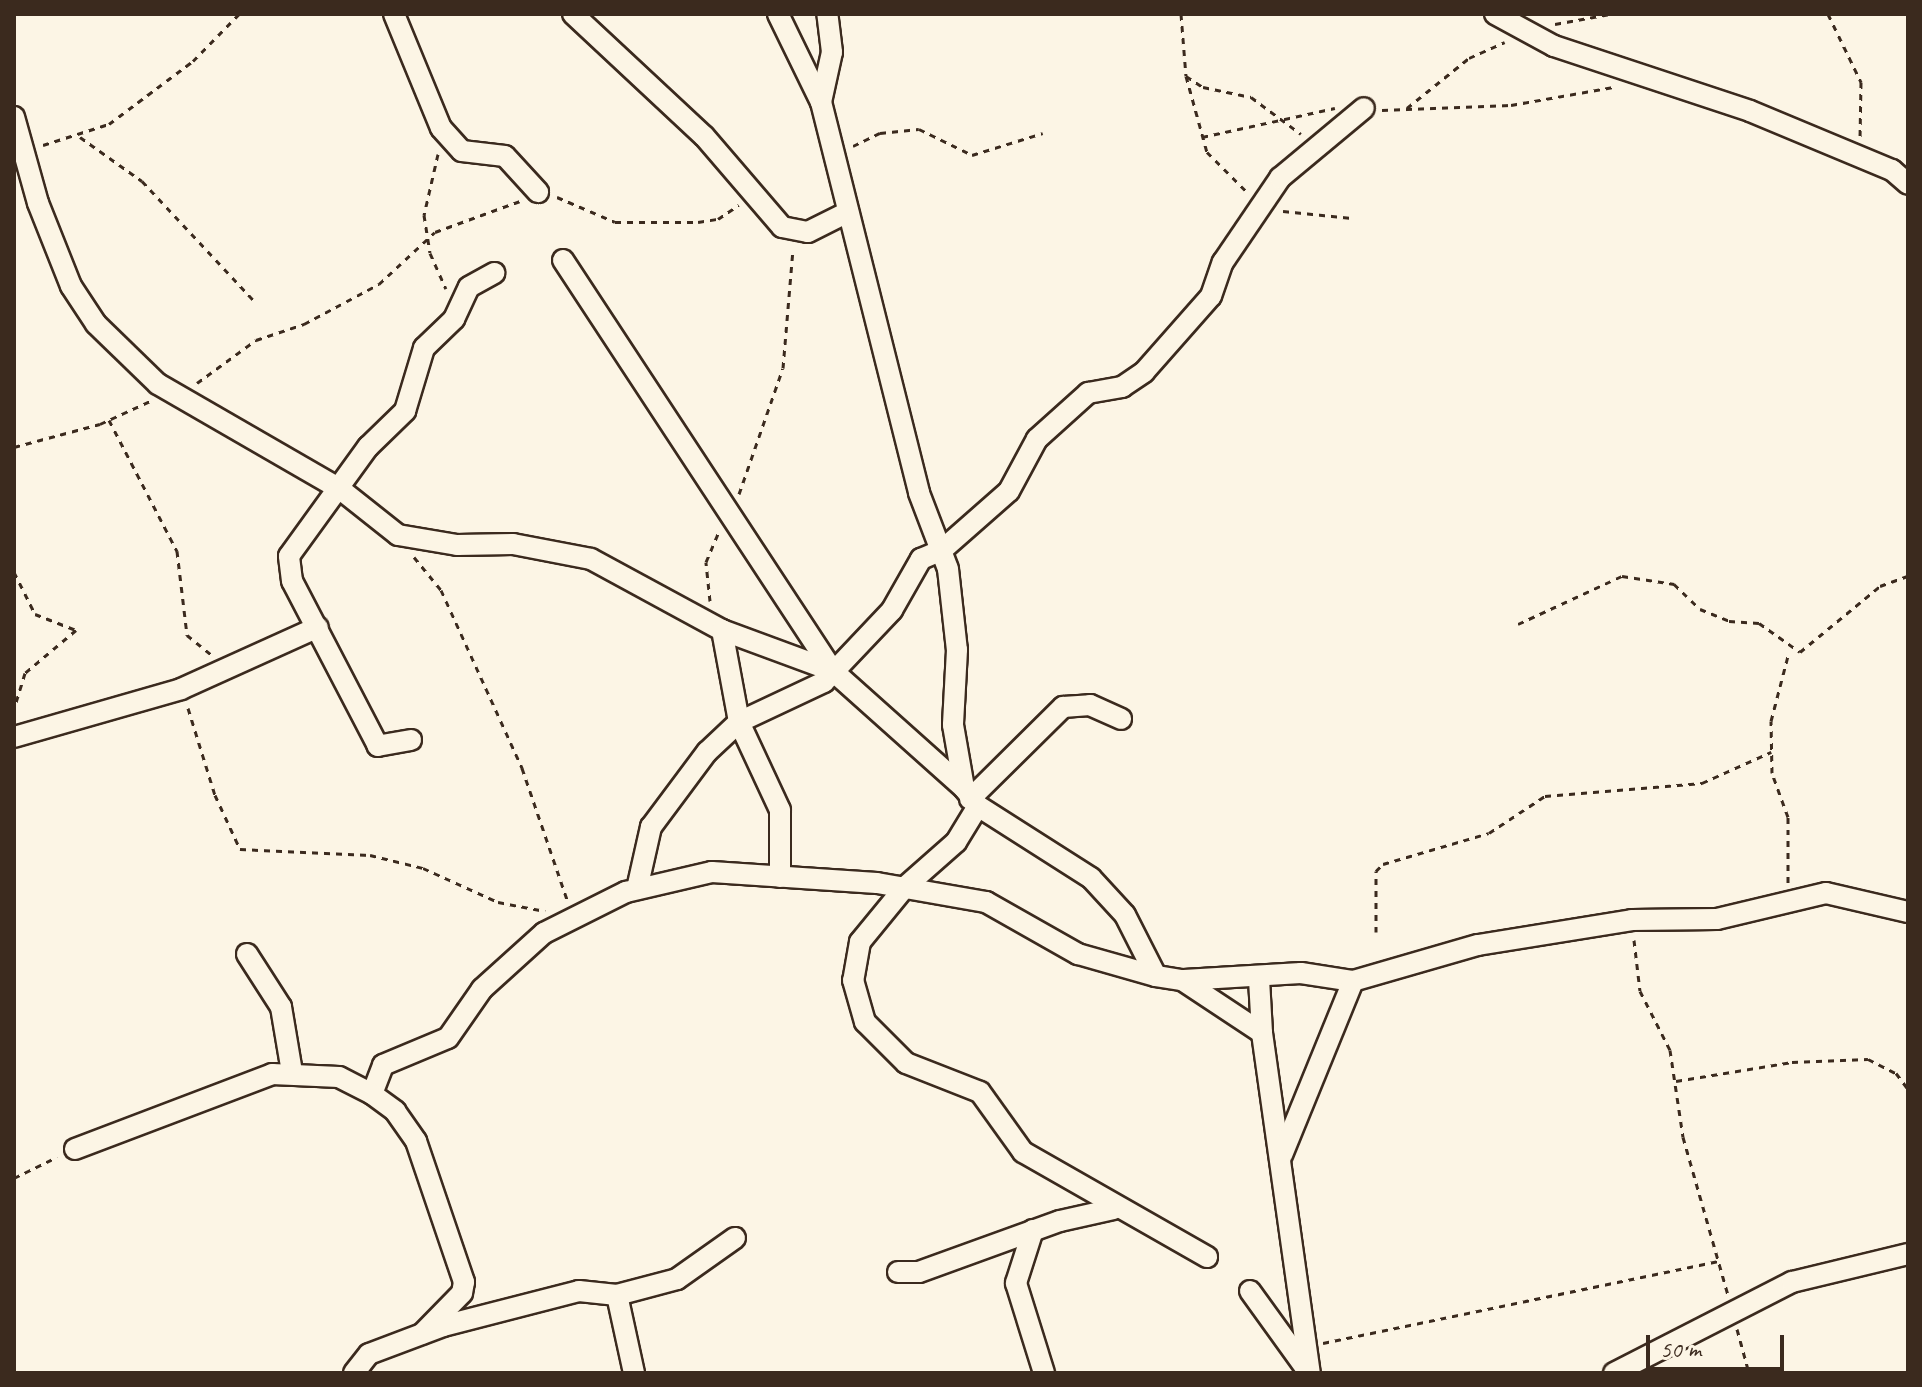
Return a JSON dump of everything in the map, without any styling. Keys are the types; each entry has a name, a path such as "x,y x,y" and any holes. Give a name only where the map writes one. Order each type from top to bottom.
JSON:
{"street":[{"path":"394,14 441,128 462,151 505,156 538,192"},
{"path":"573,14 704,136 792,232 826,225 848,212"},
{"path":"778,14 821,102 919,493 942,550 956,616 953,725 970,798"},
{"path":"821,102 832,52 827,14"},
{"path":"1495,14 1519,29 1647,81 1750,111 1900,174 1908,184"},
{"path":"637,889 651,827 707,752 739,722 824,682 892,610 921,559 942,550 1009,491 1037,439 1088,393 1122,387 1144,372 1211,296 1223,262 1289,169 1364,108"},
{"path":"14,117 54,246 87,311 146,374 340,489 398,535 457,545 513,544 591,559 722,630 833,671"},
{"path":"563,260 833,671 970,798 1091,878 1125,915 1156,976"},
{"path":"411,740 378,746 292,581 289,556 304,529 340,489 368,447 405,411 424,348 457,314 469,287 494,273"},
{"path":"14,737 181,689 318,627"},
{"path":"722,630 739,722 780,810 780,877"},
{"path":"1121,719 1090,705 1063,707 970,798 956,842 905,887 875,919 853,962 865,1022 906,1063 980,1092 1023,1152 1114,1209 1207,1257"},
{"path":"372,1094 383,1065 448,1038 493,978 576,915 637,889 712,872 905,887 986,902 1078,954 1156,976 1182,980 1259,979 1301,973 1353,981 1478,945 1632,920 1717,919 1788,898 1841,894 1908,912"},
{"path":"247,954 281,1007 292,1072"},
{"path":"1259,979 1262,1033 1310,1373"},
{"path":"1182,980 1262,1033"},
{"path":"1281,1158 1353,981"},
{"path":"75,1149 251,1078 292,1072 339,1077 372,1094 395,1111 416,1141 464,1282 462,1293 422,1334"},
{"path":"898,1272 937,1267 1033,1230 1114,1209"},
{"path":"1033,1230 1016,1283 1044,1373"},
{"path":"354,1373 369,1354 422,1334 560,1293 617,1295 677,1279 735,1238"},
{"path":"1614,1373 1731,1309 1816,1274 1908,1254"},
{"path":"1250,1291 1310,1373"},
{"path":"617,1295 634,1373"}],"path":[{"path":"24,147 80,137 109,124 193,61 239,14"},
{"path":"1181,14 1186,76 1202,137 1220,172 1262,203 1299,215 1352,218"},
{"path":"1406,109 1469,58 1508,41 1519,29 1610,14"},
{"path":"1828,14 1861,82 1859,157"},
{"path":"1186,76 1203,87 1251,97 1294,132 1326,141"},
{"path":"1202,137 1275,117 1364,108 1511,105 1647,81"},
{"path":"441,128 426,199 427,237 457,314"},
{"path":"834,159 880,133 919,129 972,155 1043,133"},
{"path":"80,137 142,181 256,303"},
{"path":"14,447 109,420 178,394 256,340 304,324 379,284 427,237 538,192 577,202 615,222 654,223 718,219 756,195"},
{"path":"722,630 705,577 711,546 728,515 783,368 792,302 792,232"},
{"path":"109,420 177,551 187,635 212,655 218,674"},
{"path":"398,535 448,605 525,777 544,843 576,915"},
{"path":"14,572 35,614 76,630 25,673 14,708"},
{"path":"1518,624 1622,576 1674,584 1700,609 1729,621 1759,623 1789,650 1809,650 1880,586 1908,576"},
{"path":"1788,898 1788,817 1771,752 1771,721 1789,650"},
{"path":"181,689 215,795 240,849 370,855 423,868 498,902 547,912"},
{"path":"1376,932 1376,871 1383,864 1489,833 1545,796 1702,783 1771,752"},
{"path":"1632,920 1640,991 1654,1028 1667,1041 1683,1137 1749,1373"},
{"path":"1676,1081 1792,1062 1868,1059 1896,1073 1908,1089"},
{"path":"14,1178 75,1149"},
{"path":"1308,1347 1719,1261"}]}
